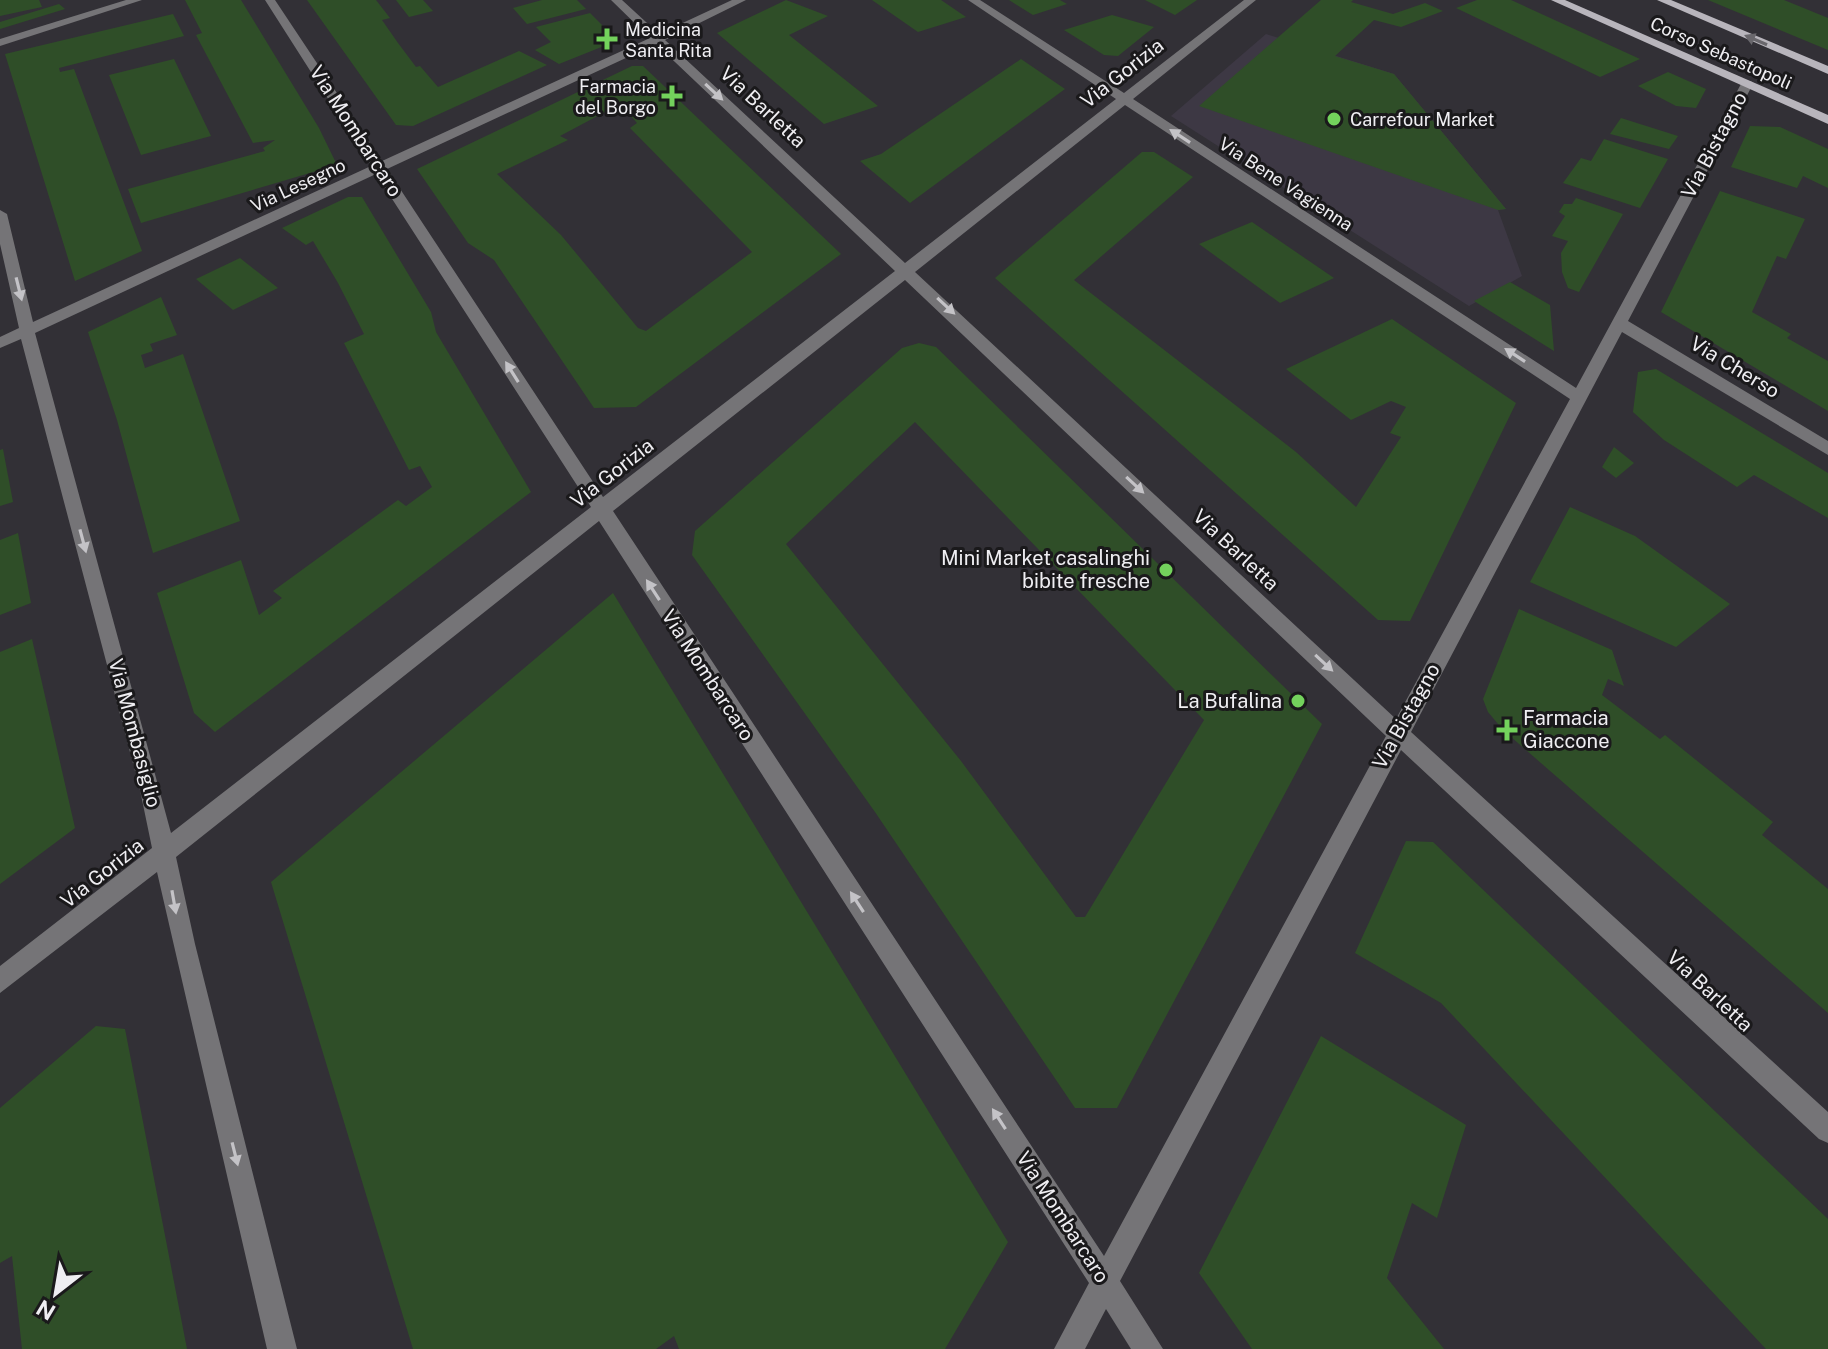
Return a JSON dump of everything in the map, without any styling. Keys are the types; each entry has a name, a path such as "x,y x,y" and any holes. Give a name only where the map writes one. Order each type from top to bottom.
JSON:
{"main road":[{"name":"Corso Sebastopoli","path":"1556,0 1828,120"},
{"name":"Corso Sebastopoli","path":"1662,0 1828,70"}],"street":[{"path":"0,43 137,0"},
{"name":"Via Mombarcaro","path":"270,0 381,166 600,511 1148,1349"},
{"name":"Via Barletta","path":"616,0 1397,733 1828,1130"},
{"name":"Via Lesegno","path":"0,343 741,0"},
{"name":"Via Bene Vagienna","path":"973,0 1580,398"},
{"name":"Via Gorizia","path":"0,981 1251,0"},
{"name":"Via Bistagno","path":"1069,1349 1747,84"},
{"name":"Via Mombasiglio","path":"0,214 165,852 183,944 282,1349"},
{"name":"Via Cherso","path":"1619,323 1828,449"}],"shaded area":[{"path":"1266,34 1394,74 1506,209 1498,210 1522,276 1469,306 1171,116"}],"building":[{"path":"0,0 39,0 42,7 0,16"},
{"path":"185,0 241,0 319,128 337,165 141,223 128,189 265,151 263,148 275,140 253,143 196,35 202,33"},
{"path":"307,0 376,0 390,18 382,20 398,43 416,67 420,66 438,87 519,51 547,65 413,126 396,125"},
{"path":"396,0 423,0 433,11 409,17"},
{"path":"542,0 577,0 586,9 527,24 513,8"},
{"path":"786,0 828,16 789,35 878,106 824,124 717,33"},
{"path":"872,0 941,0 966,17 918,32"},
{"path":"1009,0 1060,0 1067,4 1033,15"},
{"path":"1145,0 1197,0 1175,15"},
{"name":"Carrefour Market","path":"1321,0 1353,0 1351,2 1393,14 1425,3 1443,11 1401,27 1374,20 1335,56 1394,74 1506,209 1498,210 1199,106"},
{"path":"1477,0 1511,0 1640,59 1600,77 1456,8"},
{"path":"1708,0 1784,0 1828,18 1828,50"},
{"path":"59,4 65,9 0,29 0,22"},
{"path":"590,13 611,34 604,46 559,64 535,50 551,42 536,27"},
{"path":"173,14 184,36 59,68 60,72 74,69 142,251 75,281 5,54"},
{"path":"1112,15 1154,27 1118,56 1104,55 1064,30"},
{"path":"174,59 211,136 141,155 109,75"},
{"path":"1021,59 1065,89 910,203 860,161 881,154"},
{"path":"632,66 643,66 841,254 636,407 594,408 494,260 468,243 417,169","holes":["620,104 637,123 630,128 752,252 646,331 638,328 561,235 497,174 568,140 560,136"]},
{"path":"1668,72 1706,89 1696,108 1676,106 1638,86"},
{"path":"1621,118 1678,136 1669,149 1610,134"},
{"path":"1750,126 1780,127 1828,149 1828,188 1803,176 1797,188 1731,167"},
{"path":"1604,139 1668,159 1640,208 1563,183 1581,158 1591,161"},
{"path":"1142,152 1154,152 1193,177 1074,280 1296,452 1356,507 1401,437 1390,433 1406,407 1391,401 1351,420 1286,369 1392,319 1516,403 1410,621 1378,620 995,278"},
{"path":"1720,191 1805,219 1786,259 1777,256 1752,312 1791,334 1787,338 1828,361 1828,411 1661,312"},
{"path":"348,197 362,197 431,312 436,332 531,492 215,732 194,713 157,593 241,560 259,615 282,598 273,591 398,500 406,506 432,487 420,466 409,470 344,343 364,334 338,283 313,241 306,245 282,228"},
{"path":"1576,198 1623,214 1579,292 1568,288 1562,272 1561,253 1568,241 1552,236 1565,216 1559,212 1564,204 1572,204"},
{"path":"1252,222 1334,278 1280,303 1199,244"},
{"path":"240,258 278,288 233,310 196,279"},
{"path":"1510,282 1550,305 1554,351 1474,301"},
{"path":"161,297 177,335 150,344 153,351 141,355 145,368 183,354 240,521 153,553 117,420 88,332"},
{"path":"919,343 936,347 1322,724 1117,1108 1075,1108 875,812 692,555 695,531 902,348","holes":["915,422 1204,720 1085,917 1076,917 961,761 786,544"]},
{"path":"1656,369 1828,473 1828,518 1754,475 1737,487 1664,440 1633,412 1638,372"},
{"path":"1614,447 1634,463 1616,478 1602,467"},
{"path":"3,449 13,502 0,506 0,450"},
{"path":"1570,507 1635,536 1730,604 1676,647 1530,582"},
{"path":"18,533 31,603 0,615 0,540"},
{"path":"613,593 1008,1242 945,1349 679,1349 674,1336 656,1349 413,1349 271,882"},
{"path":"1519,609 1612,650 1624,686 1608,679 1602,695 1660,739 1665,735 1773,822 1762,835 1828,889 1828,1013 1503,730 1488,712 1483,699"},
{"path":"32,639 75,828 0,884 0,652"},
{"path":"1406,841 1433,842 1828,1219 1828,1349 1766,1349 1441,1003 1355,953"},
{"path":"96,1026 125,1029 187,1349 22,1349 12,1256 0,1263 0,1108"},
{"path":"1321,1036 1466,1125 1437,1218 1412,1203 1387,1278 1444,1349 1252,1349 1199,1273"}],"place":[{"name":"Medicina Santa Rita","path":"607,39"},
{"name":"Farmacia del Borgo","path":"672,96"},
{"name":"Carrefour Market","path":"1334,119"},
{"name":"Mini Market casalinghi bibite fresche","path":"1166,570"},
{"name":"La Bufalina","path":"1298,701"},
{"name":"Farmacia Giaccone","path":"1507,730"}]}
